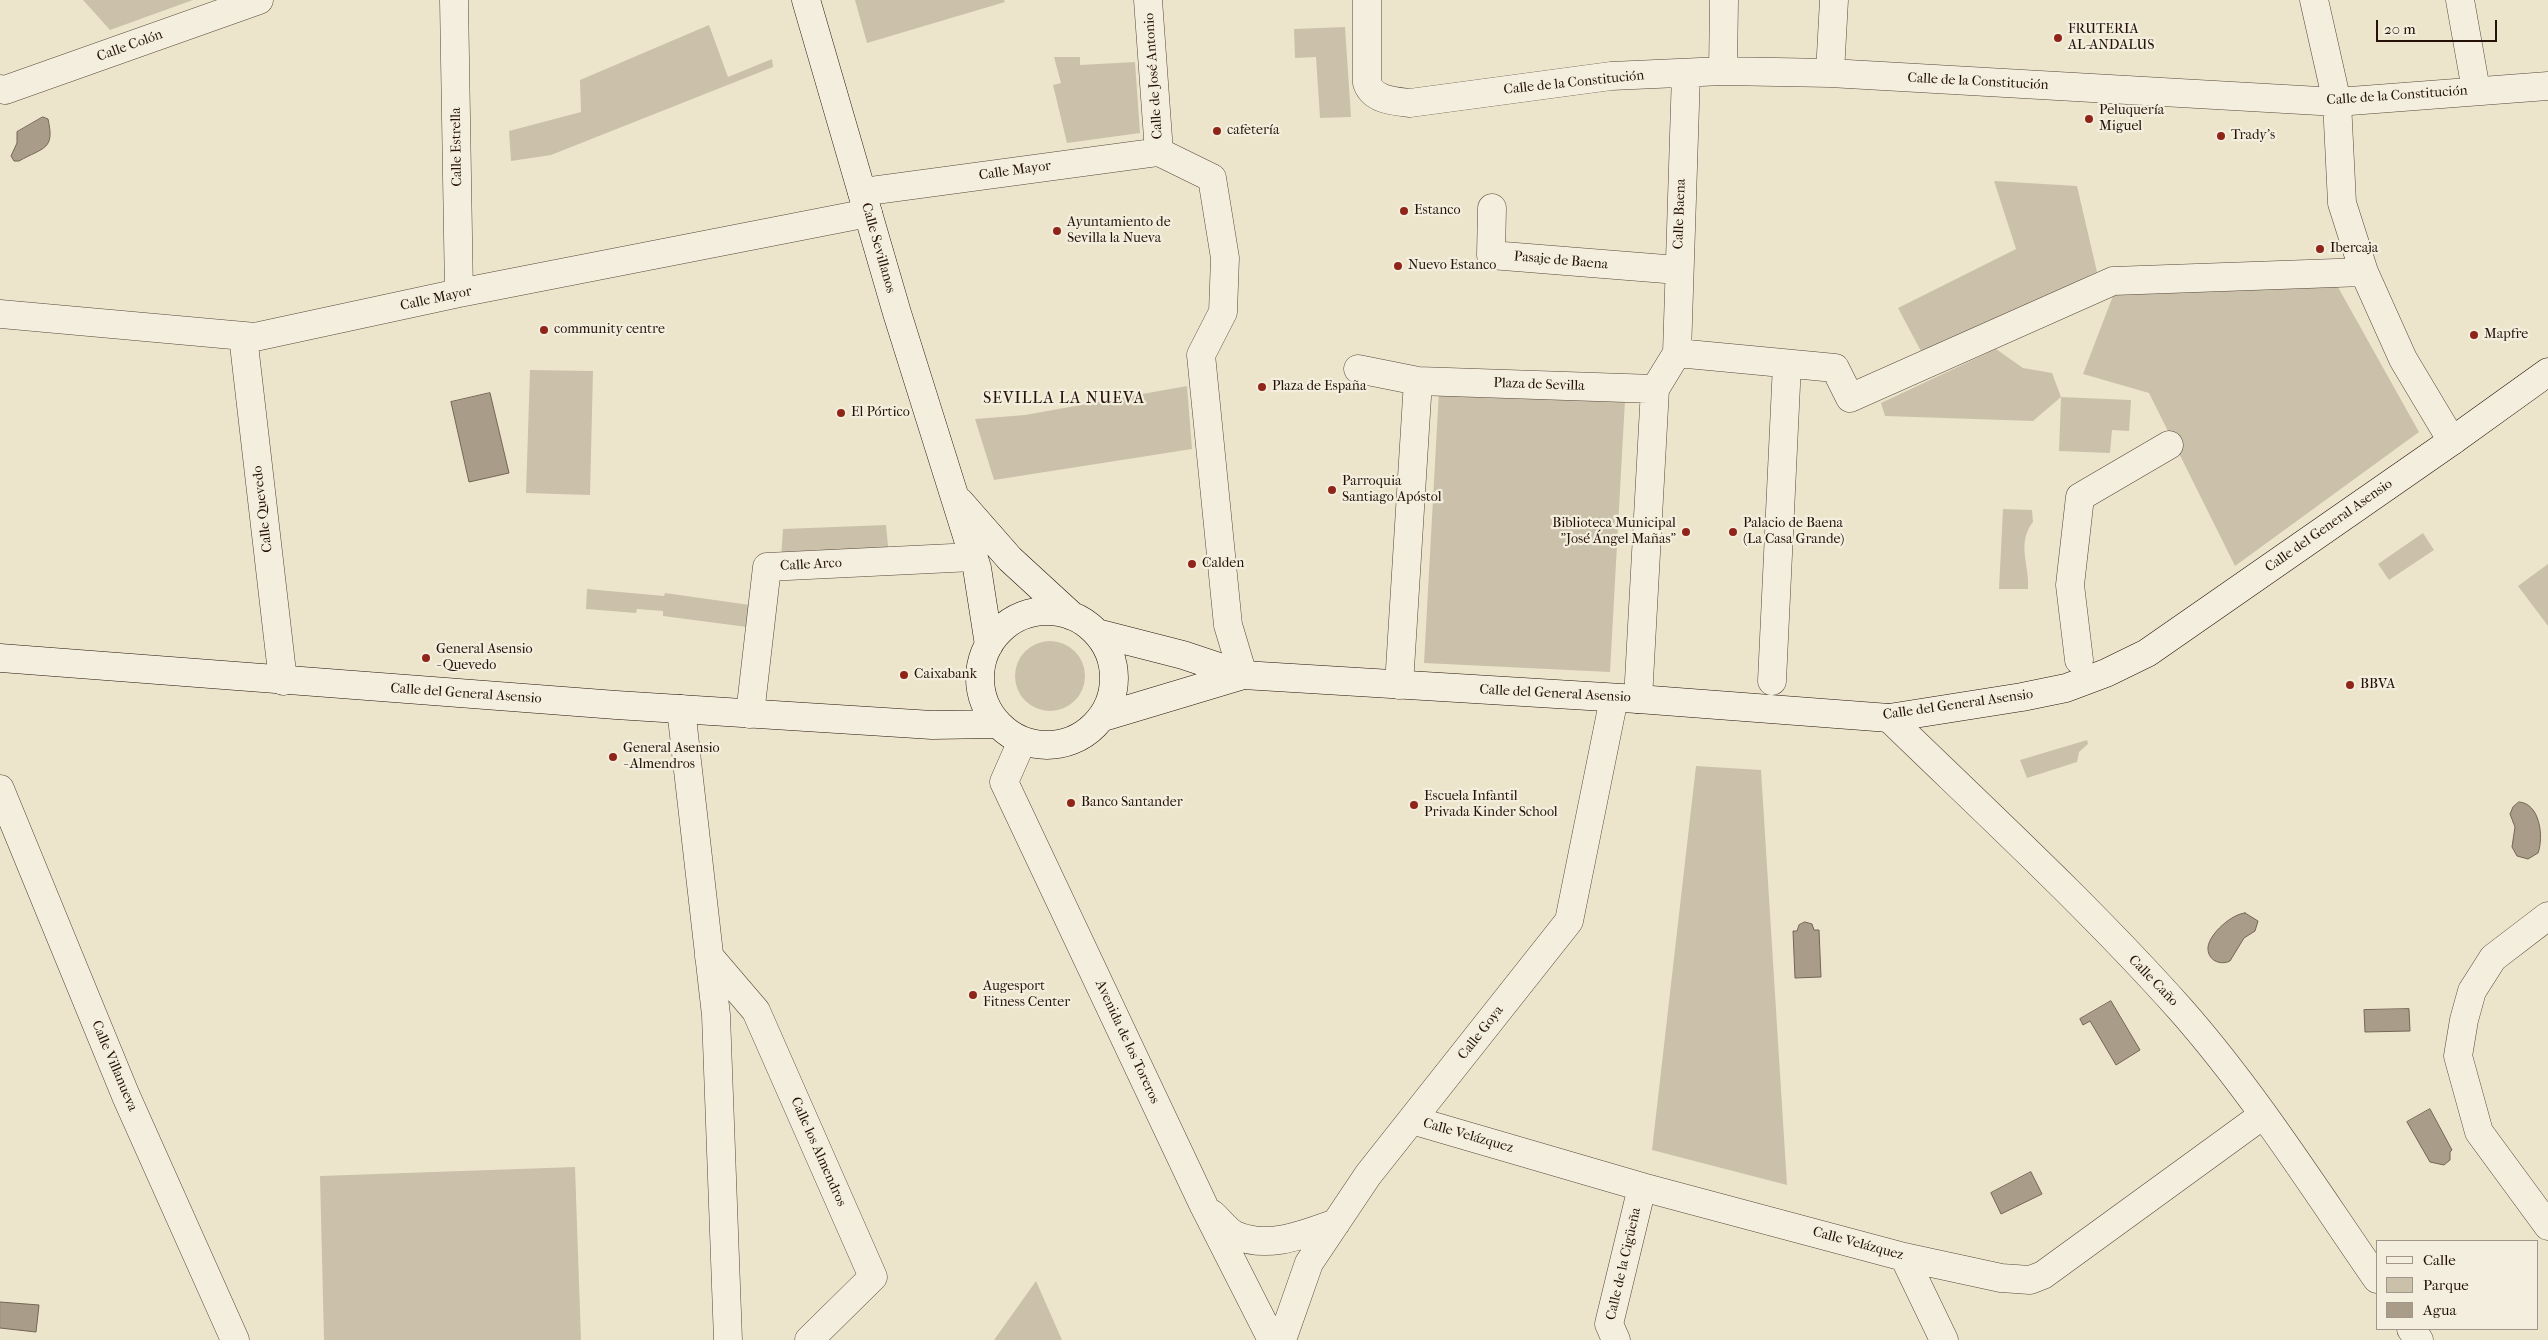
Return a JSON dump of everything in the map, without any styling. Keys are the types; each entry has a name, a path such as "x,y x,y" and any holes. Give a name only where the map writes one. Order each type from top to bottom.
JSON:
{"street":[{"name":"Calle Colón","path":"2,95 259,0"},
{"name":"Calle Estrella","path":"454,0 459,293"},
{"name":"Calle Sevillanos","path":"806,0 973,557 986,619 989,645"},
{"name":"Calle de José Antonio","path":"1148,0 1164,154"},
{"name":"Calle de la Constitución","path":"1367,0 1367,83 1370,91 1379,97 1410,104 1611,76 1723,71 1830,74 2337,102 2548,86"},
{"path":"1723,71 1724,0"},
{"path":"1830,74 1834,0"},
{"path":"2314,0 2337,102 2342,203 2364,272 2403,359 2452,442"},
{"path":"2460,0 2476,90"},
{"name":"Calle Baena","path":"1677,353 1678,270 1686,74"},
{"name":"Calle Mayor","path":"0,314 255,337 865,202 1164,154"},
{"path":"1164,154 1212,178 1225,258 1223,312 1201,355 1228,625 1243,675"},
{"name":"Pasaje de Baena","path":"1492,208 1491,255 1678,270"},
{"path":"1626,699 1655,389 1677,353 1835,368 1850,398 2113,281 2364,272"},
{"name":"Calle Quevedo","path":"243,336 283,681"},
{"path":"1772,680 1787,364"},
{"name":"Plaza de Sevilla","path":"1358,369 1418,381 1655,389"},
{"name":"Calle del General Asensio","path":"1097,633 1183,656 1243,675 1889,718 2022,697 2066,688 2106,673 2148,653 2452,442 2548,372"},
{"path":"1400,685 1418,381"},
{"path":"2080,660 2070,585 2080,497 2169,445"},
{"name":"Calle Sevillanos","path":"954,495 1010,559 1072,616"},
{"name":"Calle Arco","path":"750,714 767,567 973,557"},
{"path":"1034,612 1054,612 1072,616 1085,623 1097,633 1109,652 1114,674 1112,696 1102,717 1087,733 1067,743 1044,746 1022,741 1009,734 997,724 982,697 980,679 982,661 989,645 1000,630 1016,619 1034,612"},
{"name":"Calle del General Asensio","path":"0,658 283,681 750,714 932,725 997,724"},
{"name":"Calle del General Asensio","path":"1102,717 1243,675"},
{"path":"932,725 982,697"},
{"name":"Calle Goya","path":"1282,1340 1309,1263 1368,1175 1569,921 1626,699"},
{"path":"681,709 716,1015 728,1340"},
{"name":"Calle Caño","path":"1889,718 2090,915 2181,1011 2263,1115 2376,1278"},
{"name":"Avenida de los Toreros","path":"1022,741 1004,782 1204,1206 1272,1340"},
{"name":"Calle Villanueva","path":"0,789 126,1096 234,1340"},
{"path":"2548,916 2493,958 2472,991 2464,1020 2458,1056 2479,1132 2548,1226"},
{"name":"Calle los Almendros","path":"709,956 756,1011 874,1277 809,1340"},
{"name":"Calle Velázquez","path":"1412,1120 1642,1187 1904,1257 2001,1278 2030,1280 2043,1276 2263,1115"},
{"name":"Calle de la Cigüeña","path":"1616,1340 1609,1324 1642,1187"},
{"path":"1204,1206 1234,1234 1264,1241 1292,1239 1336,1223"},
{"path":"1904,1257 1944,1340"}],"green space":[{"path":"83,0 193,0 110,30"},
{"path":"855,0 1004,0 1005,2 867,43"},
{"path":"709,25 728,77 772,59 773,67 551,155 511,161 509,131 581,112 580,80"},
{"path":"1345,27 1351,117 1320,118 1316,57 1295,58 1294,29"},
{"path":"1054,57 1080,57 1080,65 1135,62 1140,133 1067,143 1053,85 1061,83"},
{"path":"1994,181 2077,186 2097,272 1923,355 1898,308 2016,249"},
{"path":"2334,280 2419,432 2235,566 2149,393 2083,374 2116,288"},
{"path":"1996,349 2023,368 2052,373 2061,397 2033,421 1885,416 1881,403"},
{"path":"530,370 593,371 590,495 526,493"},
{"path":"1187,386 1192,449 994,480 975,419 1025,415"},
{"path":"1439,390 1625,400 1610,672 1424,663"},
{"path":"2061,397 2131,400 2129,431 2112,430 2110,453 2059,451"},
{"path":"2003,509 2032,510 2033,522 2025,538 2024,547 2028,589 1999,589"},
{"path":"886,525 889,556 781,559 783,529"},
{"path":"2423,533 2434,550 2389,580 2378,564"},
{"path":"2548,564 2548,626 2518,586"},
{"path":"587,589 664,596 665,593 750,605 747,627 663,616 663,611 637,609 636,613 586,609"},
{"path":"1057,641 1070,647 1079,656 1083,662 1085,676 1083,690 1075,701 1064,709 1043,711 1036,709 1025,701 1017,690 1015,669 1017,662 1025,651 1036,643"},
{"path":"2087,740 2088,744 2079,752 2077,762 2027,778 2020,760"},
{"path":"1696,766 1761,770 1787,1185 1652,1150"},
{"path":"575,1167 581,1340 324,1340 320,1176"},
{"path":"1036,1281 1062,1340 994,1340"}],"water":[{"path":"43,117 48,119 50,129 50,137 46,146 19,161 14,161 11,156 17,143 17,132"},
{"path":"490,393 509,473 469,482 451,402"},
{"path":"2519,802 2532,808 2539,822 2541,838 2538,853 2528,859 2517,856 2512,847 2515,827 2510,814 2513,807"},
{"path":"2245,913 2258,921 2255,931 2244,938 2230,961 2222,963 2215,961 2208,952 2213,936 2222,925 2234,917"},
{"path":"1805,922 1812,924 1814,930 1819,930 1821,977 1795,978 1793,931 1797,931 1799,925"},
{"path":"2111,1001 2140,1050 2116,1065 2090,1021 2083,1025 2080,1019"},
{"path":"2409,1009 2410,1031 2365,1032 2364,1010"},
{"path":"2430,1109 2452,1150 2450,1152 2450,1160 2444,1165 2430,1162 2407,1122"},
{"path":"2031,1172 2042,1194 2001,1214 1991,1193"},
{"path":"0,1302 39,1305 36,1332 0,1328"}],"place":[{"name":"FRUTERIA AL-ANDALUS","path":"2058,38"},
{"name":"Peluquería Miguel","path":"2089,119"},
{"name":"cafetería","path":"1217,131"},
{"name":"Trady's","path":"2221,136"},
{"name":"Estanco","path":"1404,211"},
{"name":"Ayuntamiento de Sevilla la Nueva","path":"1057,231"},
{"name":"Ibercaja","path":"2320,249"},
{"name":"Nuevo Estanco","path":"1398,266"},
{"name":"community centre","path":"544,330"},
{"name":"Mapfre","path":"2474,335"},
{"name":"Plaza de España","path":"1262,387"},
{"name":"El Pórtico","path":"841,413"},
{"name":"Parroquia Santiago Apóstol","path":"1332,490"},
{"name":"Biblioteca Municipal \"José Ángel Mañas\"","path":"1686,532"},
{"name":"Palacio de Baena (La Casa Grande)","path":"1733,532"},
{"name":"Calden","path":"1192,564"},
{"name":"General Asensio - Quevedo","path":"426,658"},
{"name":"Caixabank","path":"904,675"},
{"name":"BBVA","path":"2350,685"},
{"name":"General Asensio - Almendros","path":"613,757"},
{"name":"Banco Santander","path":"1071,803"},
{"name":"Escuela Infantil Privada Kinder School","path":"1414,805"},
{"name":"Augesport Fitness Center","path":"973,995"}],"district":[{"name":"SEVILLA LA NUEVA","path":"1064,399"}]}
